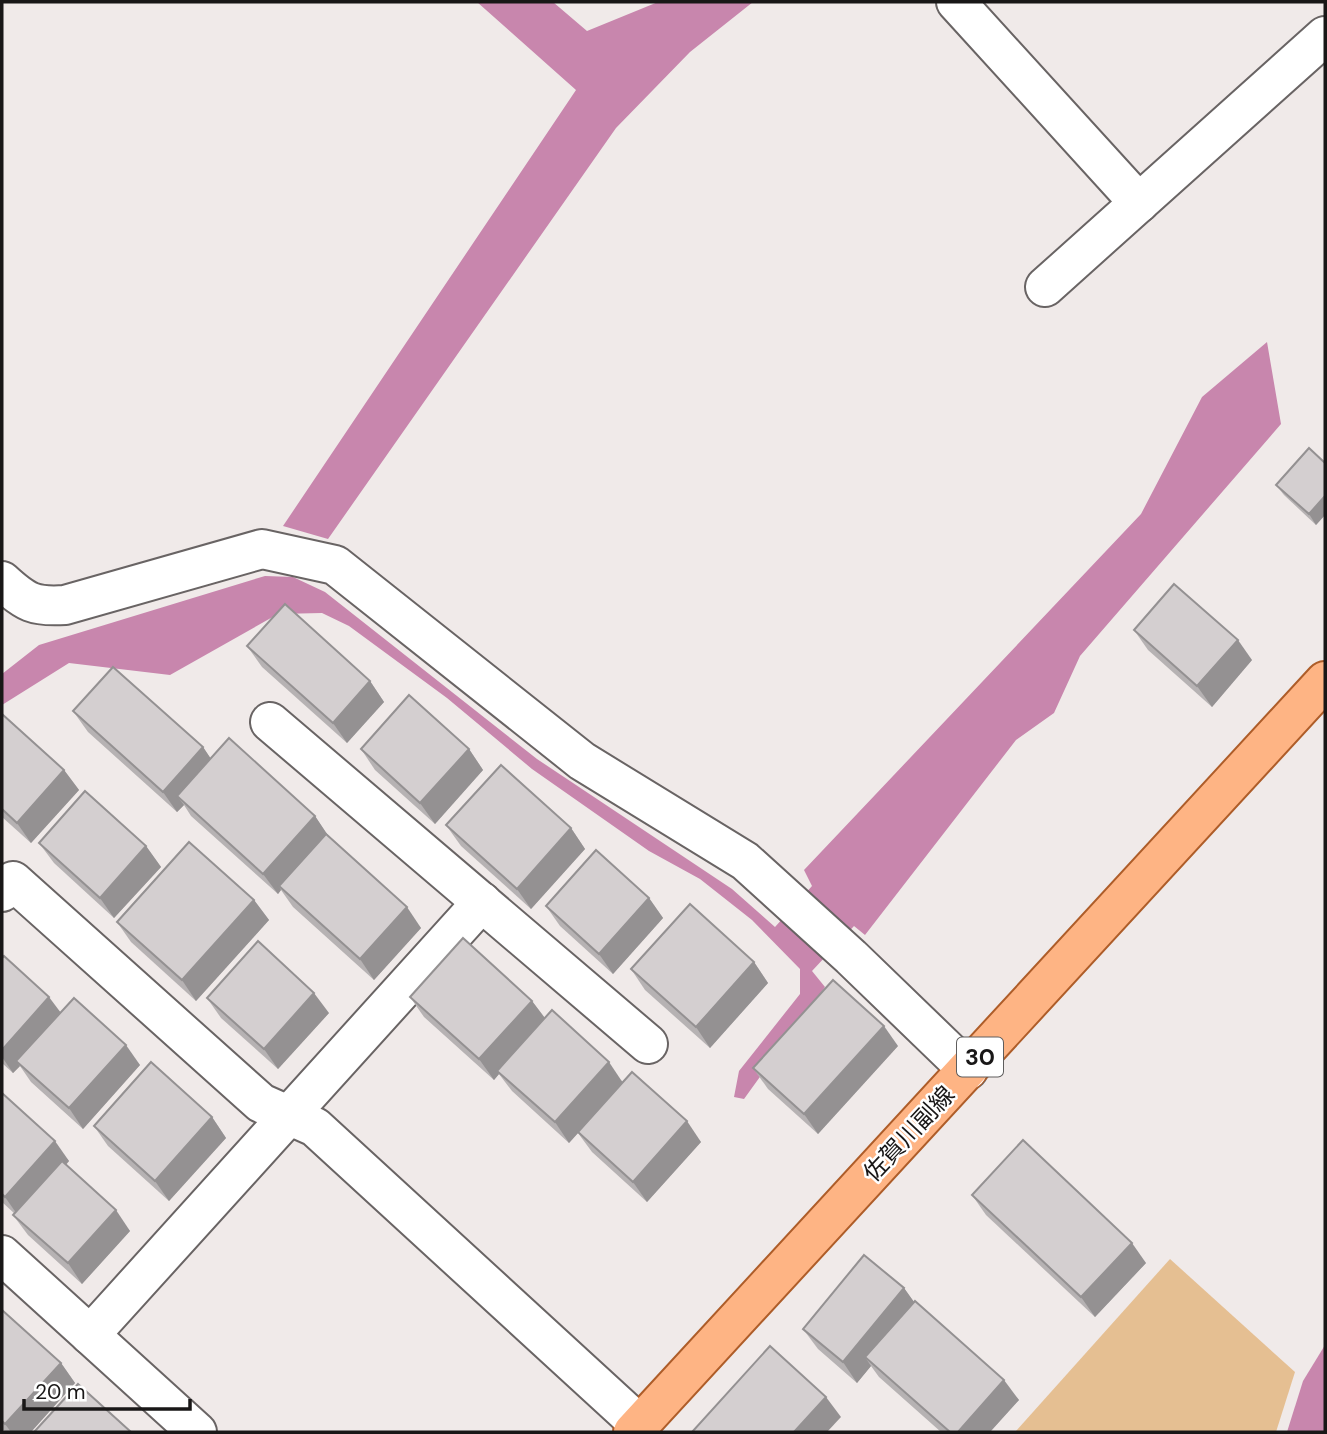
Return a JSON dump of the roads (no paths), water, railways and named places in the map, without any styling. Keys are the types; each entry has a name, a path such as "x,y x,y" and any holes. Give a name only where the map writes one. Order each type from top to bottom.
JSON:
{"main road":[{"name":"佐賀川副線","path":"637,1429 1325,681"}],"street":[{"path":"956,2 1139,203"},
{"path":"1045,287 1325,36"},
{"path":"2,581 14,592 38,606 65,605 262,549 335,565 582,761 745,861 851,957 968,1070"},
{"path":"270,722 648,1044"},
{"path":"2,892 13,881 261,1103 315,1128 637,1429"},
{"path":"90,1335 482,902"},
{"path":"3,1259 197,1432"}]}
